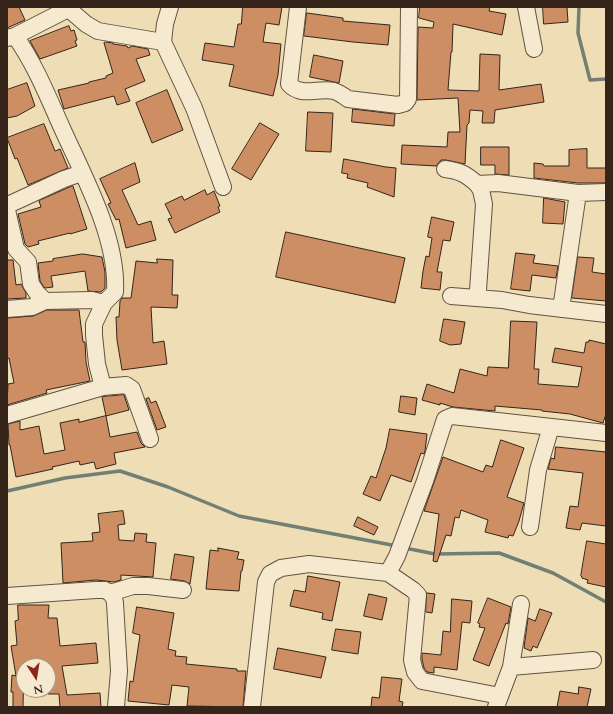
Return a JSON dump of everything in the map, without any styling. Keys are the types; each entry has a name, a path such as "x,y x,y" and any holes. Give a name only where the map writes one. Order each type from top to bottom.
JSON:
{"street":[{"path":"170,7 165,24 163,42 194,108 223,187"},
{"path":"298,7 289,84 292,88 301,92 334,91 348,100 398,106 405,103 408,99 409,7"},
{"path":"526,7 534,49"},
{"path":"103,387 98,364 94,324 104,303 115,292 109,240 82,173 28,54 11,37 66,10 71,11 86,24 98,31 163,42"},
{"path":"445,169 459,171 477,184 481,190 484,204 478,290 476,298"},
{"path":"45,301 31,284 28,262 16,249 7,210 8,205 64,179 82,173"},
{"path":"477,184 498,183 578,192 606,192"},
{"path":"561,309 578,192"},
{"path":"451,296 502,300 606,314"},
{"path":"7,309 32,307 45,301 92,300 104,303"},
{"path":"7,415 103,387 126,385 132,389 150,439"},
{"path":"393,565 425,481 445,420 452,416 606,433"},
{"path":"530,528 538,470 551,427"},
{"path":"252,707 266,582 270,574 281,568 309,564 393,565"},
{"path":"393,565 418,595 412,660 415,672 422,681 498,701 511,667 521,604"},
{"path":"110,593 133,586 183,590"},
{"path":"7,596 96,590 105,590 110,593 114,598 115,603 119,671 116,707"},
{"path":"511,667 593,660"}],"building":[{"path":"7,7 19,7 25,20 7,28"},
{"path":"243,7 282,7 279,25 266,23 263,42 281,44 278,75 273,96 229,86 234,65 202,60 205,43 234,47 238,24 241,24"},
{"path":"420,7 490,7 489,11 506,14 502,35 453,24 448,90 479,91 480,54 500,55 499,90 541,84 544,102 495,110 494,123 482,123 483,111 470,110 469,123 467,125 465,164 441,160 436,166 401,164 402,145 447,147 448,132 460,132 458,98 417,100 418,27 433,28 434,22 419,18"},
{"path":"543,7 567,7 568,22 544,24"},
{"path":"307,13 343,18 343,21 390,25 388,45 304,36"},
{"path":"69,26 71,31 74,30 77,46 40,59 30,41"},
{"path":"106,42 127,46 128,48 132,46 148,49 150,55 136,59 145,81 125,89 130,101 117,105 114,96 64,109 58,90 106,78 106,76 113,73 104,43"},
{"path":"314,55 343,61 339,83 310,77"},
{"path":"27,83 35,106 17,116 7,118 7,90"},
{"path":"167,90 183,130 152,143 136,103"},
{"path":"353,109 395,114 394,126 352,122"},
{"path":"308,112 333,113 331,152 306,151"},
{"path":"260,123 279,134 251,180 232,169"},
{"path":"44,124 55,151 60,149 68,168 28,185 17,158 15,159 7,138"},
{"path":"481,147 509,147 509,175 495,174 495,165 481,165"},
{"path":"587,149 587,168 606,168 606,183 578,183 534,178 534,163 543,164 544,166 569,166 569,150"},
{"path":"344,159 396,168 394,197 367,187 368,183 347,178 348,174 342,173"},
{"path":"135,163 140,182 122,190 138,225 151,221 156,240 126,248 119,219 116,220 108,204 111,203 100,179"},
{"path":"73,186 87,229 38,241 39,244 28,247 25,244 18,214 41,207 39,201"},
{"path":"205,190 207,195 214,191 220,206 218,207 220,212 175,233 168,219 172,218 165,204 182,196 184,200"},
{"path":"544,198 565,202 563,224 543,223"},
{"path":"432,217 454,222 450,241 443,240 437,272 442,272 440,290 421,288 426,256 429,257 432,238 428,237"},
{"path":"286,232 405,258 395,303 276,277"},
{"path":"516,253 535,255 533,263 558,266 556,278 532,275 530,291 511,289"},
{"path":"83,254 102,257 105,272 105,288 101,292 88,291 85,271 51,276 53,287 44,287 40,281 38,263"},
{"path":"578,257 594,258 592,272 606,274 606,301 572,298"},
{"path":"157,259 173,260 172,295 178,295 177,308 151,307 153,343 164,341 167,364 122,370 117,340 116,317 119,317 120,301 122,298 131,298 136,261 157,263"},
{"path":"7,260 13,260 16,285 21,284 26,293 26,298 7,299"},
{"path":"47,310 79,310 90,381 46,390 47,393 7,405 8,384 14,383 9,358 7,359 7,318 33,316"},
{"path":"444,319 465,322 461,344 450,345 440,341"},
{"path":"511,321 537,322 534,369 539,369 538,384 578,387 582,367 552,362 555,348 584,353 586,342 589,342 589,340 606,344 606,414 603,423 570,414 542,410 495,406 495,411 453,407 422,400 427,384 454,393 460,369 487,376 488,367 508,368"},
{"path":"124,395 129,410 106,416 102,397"},
{"path":"401,396 417,398 415,415 399,412"},
{"path":"149,398 151,403 156,401 166,427 157,430 146,399"},
{"path":"106,416 110,437 137,432 141,443 145,447 114,453 116,464 96,469 94,462 80,465 79,461 52,467 53,469 16,477 9,445 8,424 20,421 20,430 39,426 44,454 65,450 60,423 79,419 79,422"},
{"path":"390,429 427,434 425,451 424,454 421,453 411,482 391,475 380,501 363,494 371,476 376,478 386,448"},
{"path":"501,440 524,448 507,497 524,503 513,536 509,535 508,538 485,532 488,520 461,510 459,518 455,517 451,536 446,535 437,562 433,561 439,514 424,511 443,457 483,472 486,465 492,467"},
{"path":"556,447 606,452 606,526 582,523 580,530 566,528 570,506 578,507 583,473 548,469 551,458 554,459"},
{"path":"123,511 125,524 118,525 119,540 134,541 135,533 147,534 146,542 156,543 153,577 121,575 121,580 114,582 96,580 63,583 61,543 93,541 92,533 100,532 98,514"},
{"path":"358,517 378,527 374,535 354,526"},
{"path":"587,541 606,544 606,587 587,583 588,580 582,578 581,576"},
{"path":"218,548 239,552 237,559 244,560 241,571 239,591 206,589 210,550 218,551"},
{"path":"175,554 194,557 190,584 184,581 171,579"},
{"path":"308,576 340,582 332,621 322,619 323,613 290,606 294,590 305,592"},
{"path":"427,593 435,594 432,613 426,612"},
{"path":"369,594 387,598 382,620 364,616"},
{"path":"488,598 511,607 508,624 506,623 489,666 473,660 485,628 479,627 480,624 478,623"},
{"path":"452,599 472,601 470,623 462,622 457,670 434,667 434,673 427,672 424,668 422,653 441,655 443,631 450,632"},
{"path":"18,605 49,605 48,618 57,618 60,646 96,643 98,663 62,666 67,695 100,693 101,707 60,707 59,694 56,694 56,658 16,658 16,676 11,646 17,645 15,621 18,620"},
{"path":"137,607 174,613 168,649 176,651 175,656 187,657 186,664 246,671 243,707 187,706 189,687 172,685 169,705 128,701 130,681 133,682 140,635 133,633"},
{"path":"540,609 552,613 537,648 533,646 531,651 524,648 528,618 535,621"},
{"path":"336,629 361,632 358,654 332,650"},
{"path":"278,648 326,657 321,678 274,669"},
{"path":"12,675 16,676 16,698 23,698 23,707 13,707 13,692 11,692"},
{"path":"382,677 402,679 399,701 403,702 402,707 371,707 372,697 379,698"},
{"path":"579,687 591,689 587,707 557,707 560,691 578,694"}],"waterway":[{"path":"579,7 578,33 590,80 606,79"},
{"path":"7,491 65,478 120,471 168,487 239,516 397,546"},
{"path":"405,548 435,554 499,553 553,573 606,602"}]}
